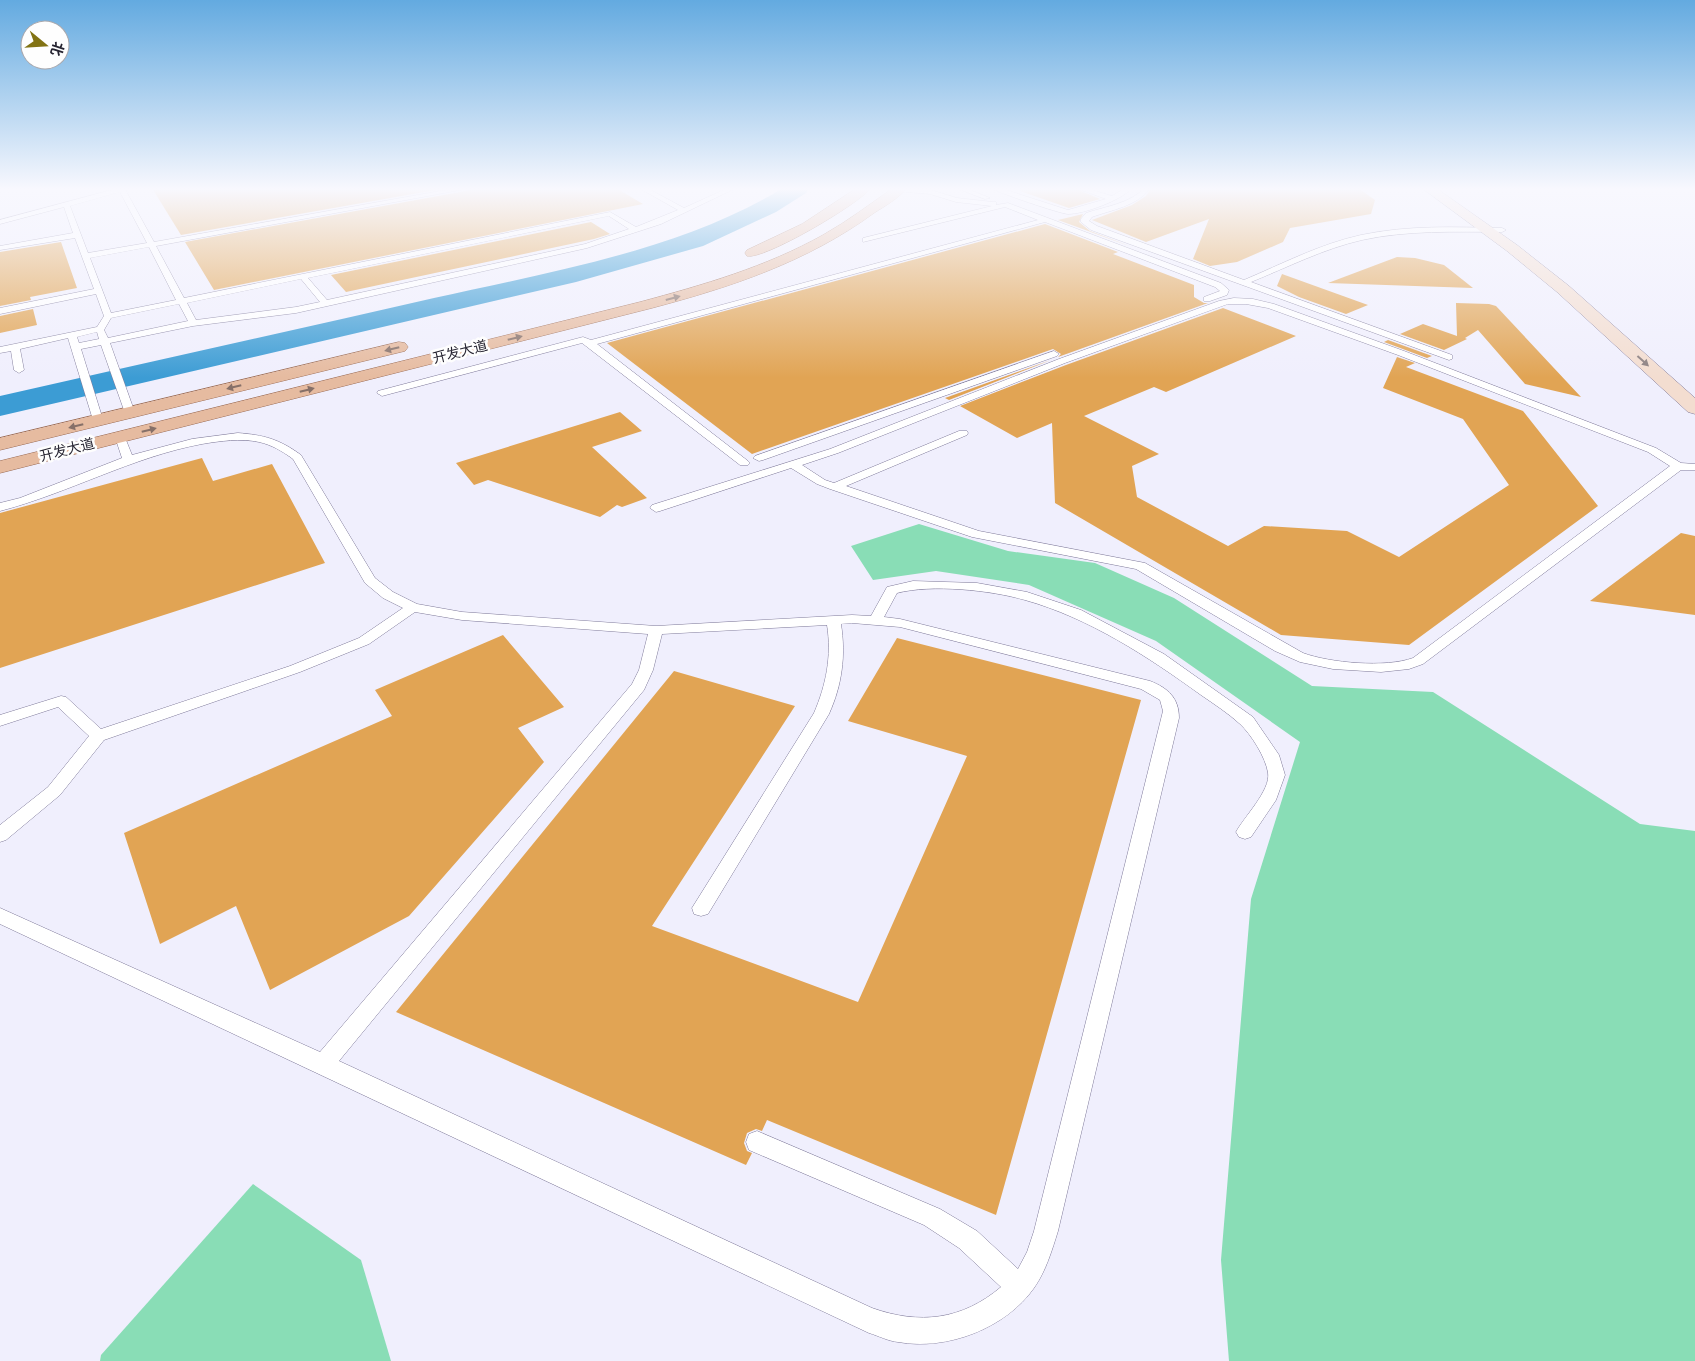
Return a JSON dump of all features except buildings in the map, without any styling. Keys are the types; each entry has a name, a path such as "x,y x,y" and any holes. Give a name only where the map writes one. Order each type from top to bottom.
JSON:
{"main road":[{"path":"736,259 754,252"},
{"name":"开发大道","path":"0,467 655,303 745,275 799,252"},
{"path":"1520,252 1695,408"},
{"path":"1525,252 1579,290 1695,391"},
{"name":"开发大道","path":"0,444 417,343"}],"lane":[{"path":"84,252 108,316"},
{"path":"86,256 113,252"},
{"path":"155,252 193,322"},
{"path":"0,350 100,329 108,316 424,252"},
{"path":"76,347 193,322 276,314 562,252"},
{"path":"590,343 928,252"},
{"path":"758,458 1220,295 1225,290 1218,285 1128,252"},
{"path":"1160,252 1449,357"},
{"path":"1245,282 1324,252"},
{"path":"303,276 325,304"},
{"path":"0,310 99,291"},
{"path":"656,508 870,438 1080,354 1222,303 1242,301 1272,306 1401,353 1652,450 1678,466 1695,467"},
{"path":"100,329 130,413"},
{"path":"72,335 98,420"},
{"path":"382,393 583,340 590,343 744,463"},
{"path":"15,347 19,370"},
{"path":"459,352 475,368"},
{"path":"834,487 963,433"},
{"path":"120,437 128,460"},
{"path":"0,508 24,501 128,460 196,442 228,437 258,438 279,444 297,457 370,580 388,595 413,607 462,616 656,630 833,620 876,620 900,623 1145,685 1156,689 1168,697 1172,708 1046,1231 1036,1261 1018,1288 994,1310 966,1324 934,1332 900,1330 877,1322 0,916"},
{"path":"794,464 810,476 834,487 976,534 1140,566 1300,658 1396,668 1418,662 1678,466"},
{"path":"876,620 892,590 914,585 977,587 1027,596 1076,613 1159,658 1247,721 1271,755 1277,775 1270,795 1245,832"},
{"path":"0,834 54,791 98,736 295,669 364,641 413,607"},
{"path":"701,908 821,714 831,693 836,673 837,653 833,620"},
{"path":"323,1064 639,686 646,670 656,630"},
{"path":"0,721 61,701 98,736"},
{"path":"757,1142 956,1229 979,1246 999,1265 1018,1288"}],"green space":[{"path":"919,524 1008,551 1095,563 1174,598 1312,686 1433,692 1640,824 1695,831 1695,1361 1229,1361 1221,1260 1251,899 1300,742 1156,641 1029,585 936,571 873,580 851,546"},
{"path":"253,1184 361,1260 391,1361 100,1361 101,1355"}],"waterway":[{"path":"0,406 567,276 656,252"}]}
